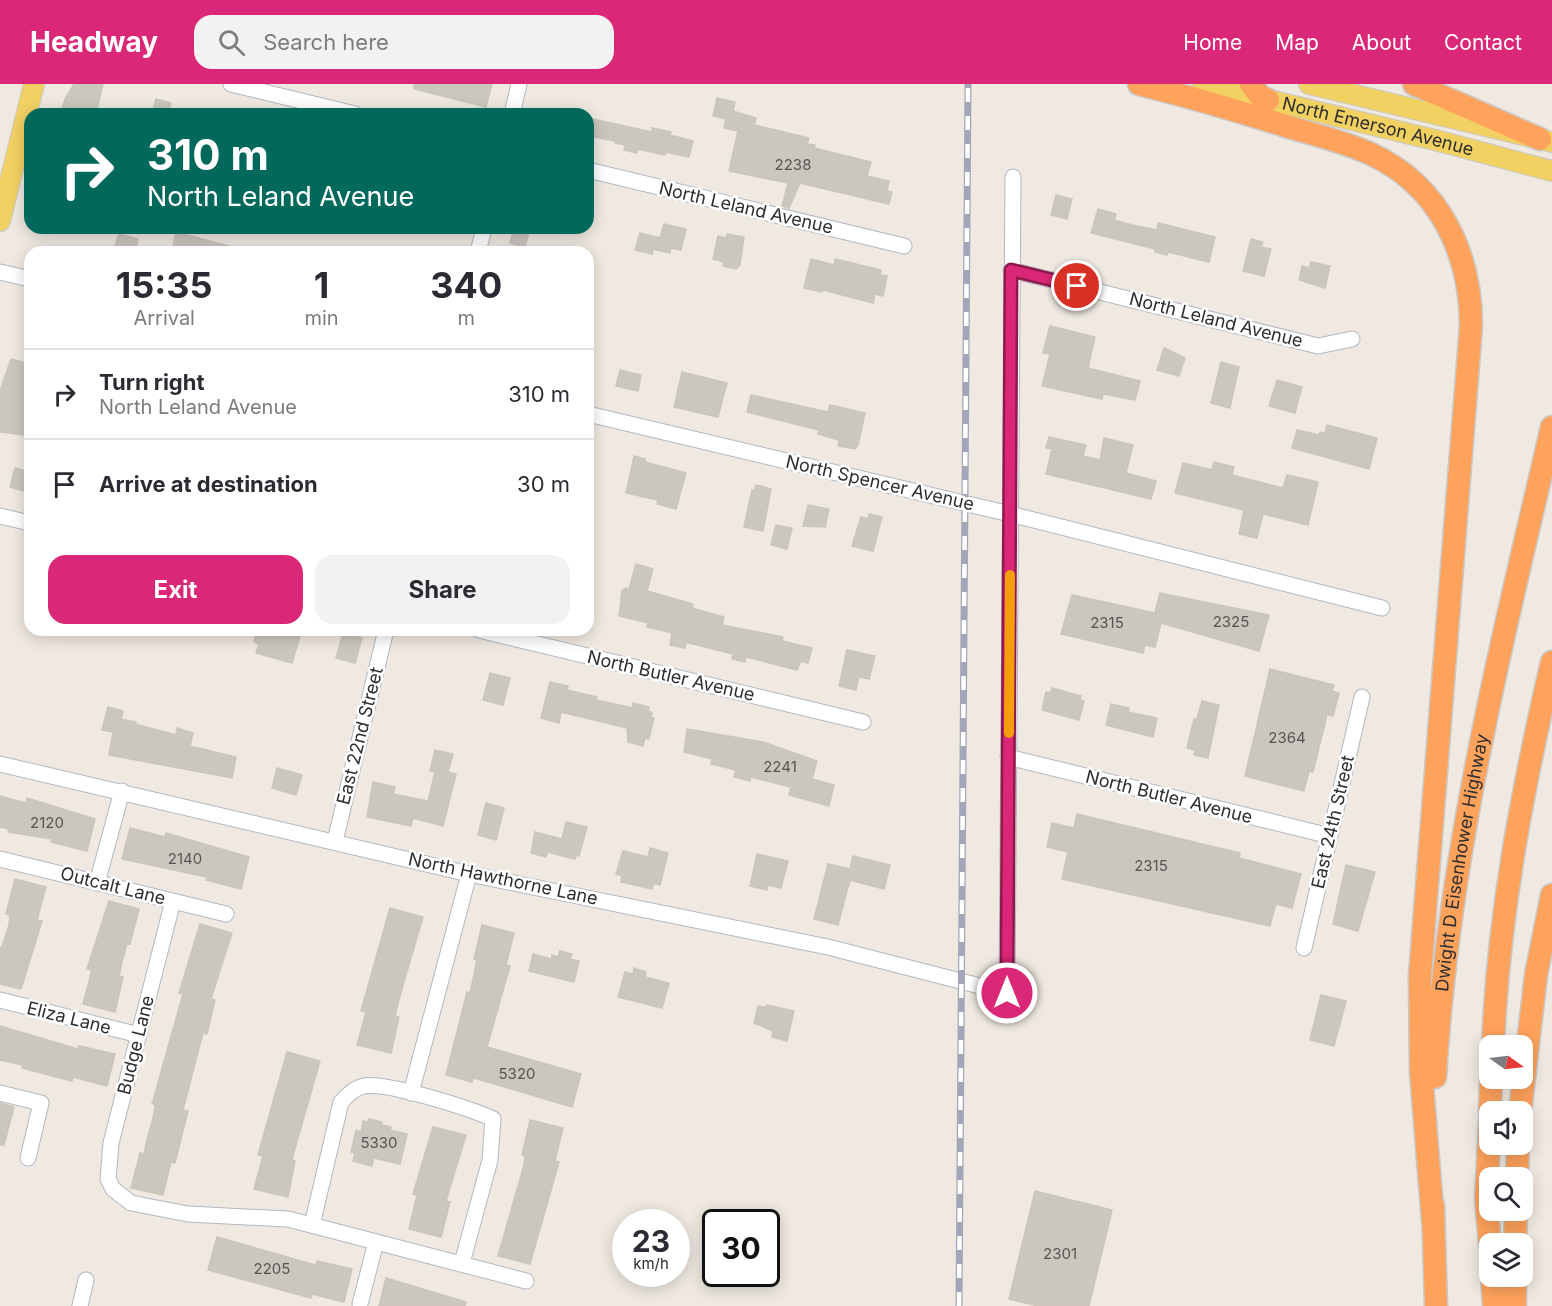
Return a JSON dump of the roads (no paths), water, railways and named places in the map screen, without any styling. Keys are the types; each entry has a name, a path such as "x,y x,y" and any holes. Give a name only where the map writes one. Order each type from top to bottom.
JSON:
{"highway":[{"path":"1139,84 1215,103 1360,150 1384,161 1419,187 1434,206 1456,240 1468,276 1470,342 1420,975 1421,1072 1433,1221"},
{"path":"1251,84 1260,96 1268,100"},
{"path":"1414,84 1546,140"},
{"name":"Dwight D Eisenhower Highway","path":"1436,1306 1433,1115 1444,961 1458,862 1481,736 1552,427"},
{"path":"1494,1035 1510,878 1530,758 1552,662"},
{"path":"1521,1101 1536,975 1552,895"},
{"path":"1488,1155 1486,1199 1489,1233"},
{"path":"1493,1287 1494,1306"},
{"path":"1515,1287 1515,1306"}],"main road":[{"path":"28,108 34,84"},
{"name":"North Emerson Avenue","path":"1203,84 1425,137 1552,171"},
{"name":"North Emerson Avenue","path":"1309,84 1546,140"},
{"path":"0,221 24,124"}],"street":[{"path":"231,84 330,108"},
{"path":"513,108 519,84"},
{"name":"North Leland Avenue","path":"594,171 904,246"},
{"path":"1008,757 1013,177"},
{"name":"North Leland Avenue","path":"1011,270 1318,346 1352,339"},
{"path":"0,272 24,278"},
{"name":"North Spencer Avenue","path":"594,415 1010,514 1382,608"},
{"path":"0,516 24,522"},
{"name":"East 22nd Street","path":"334,841 385,636"},
{"name":"North Butler Avenue","path":"504,636 864,722"},
{"name":"East 24th Street","path":"1304,948 1362,697"},
{"name":"North Butler Avenue","path":"1008,757 1330,836"},
{"name":"North Hawthorne Lane","path":"0,764 469,874 828,947 1007,993 1008,757"},
{"path":"97,882 122,791"},
{"name":"Outcalt Lane","path":"0,859 226,914"},
{"path":"411,1093 469,874"},
{"name":"Budge Lane","path":"173,901 111,1143 108,1179 113,1189 131,1203 188,1214 276,1218 312,1226"},
{"name":"Eliza Lane","path":"0,1000 139,1035"},
{"path":"462,1263 490,1160 493,1119 478,1112 411,1093 366,1085 354,1090 341,1102 312,1226 526,1281"},
{"path":"0,1093 41,1103 28,1158"},
{"path":"360,1304 376,1242"},
{"path":"80,1306 86,1280"}],"railway":[{"path":"959,1306 968,84"}]}
